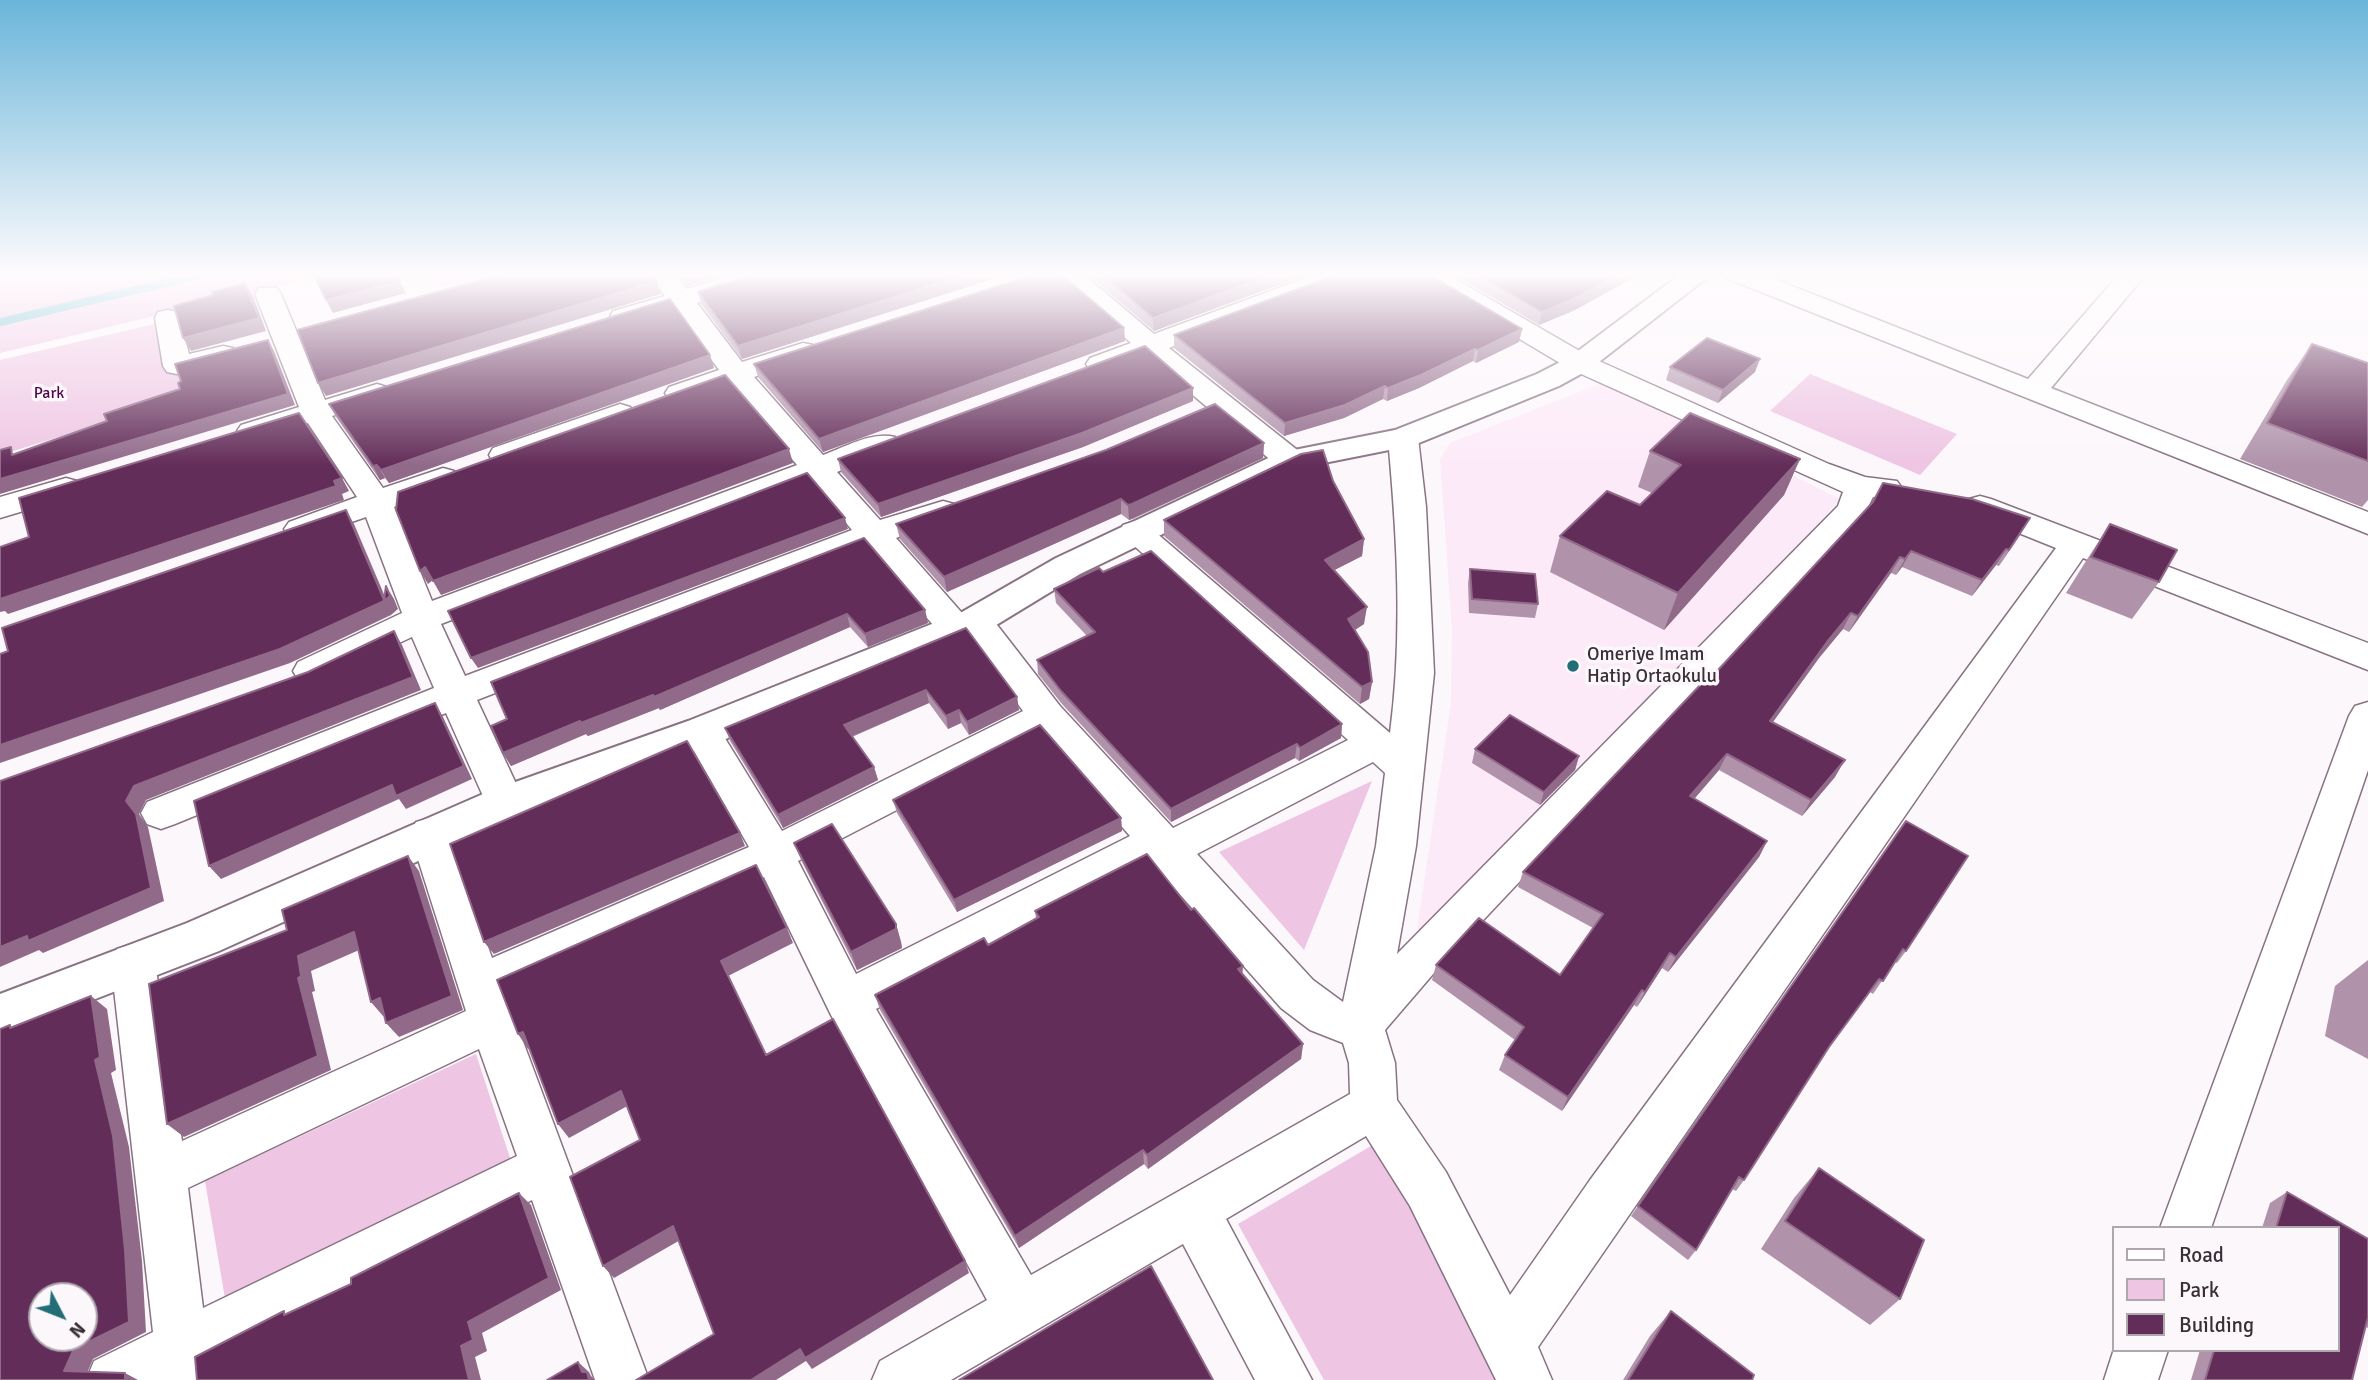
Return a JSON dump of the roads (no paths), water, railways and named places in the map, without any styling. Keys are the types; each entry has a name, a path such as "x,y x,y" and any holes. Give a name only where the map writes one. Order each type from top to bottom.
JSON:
{"street":[{"path":"172,337 177,366 275,341"},
{"path":"274,337 315,412 376,502 421,618 505,803"},
{"path":"709,337 735,373 873,534 965,625 1162,846 1318,1013 1340,1024 1361,1025"},
{"path":"1139,337 1206,409 1290,460"},
{"path":"1073,374 1172,337"},
{"path":"1536,337 1580,363 1818,471 1861,486 1914,491"},
{"path":"0,1014 203,937 505,803 702,732 965,625 1135,532 1290,460 1403,438 1536,385 1580,363 1614,337"},
{"path":"1898,337 2368,524"},
{"path":"2033,391 2079,337"},
{"path":"267,540 735,373 826,344"},
{"path":"223,440 407,384"},
{"path":"279,683 421,618 907,435"},
{"path":"1403,438 1410,507 1416,673 1390,756 1396,846 1361,1025 1372,1063 1374,1106 1428,1189 1515,1363"},
{"path":"0,508 92,480"},
{"path":"1361,1025 1425,953 1852,510 1861,486"},
{"path":"1949,499 1996,510 2368,657"},
{"path":"161,813 456,694 873,534 972,500"},
{"path":"1135,532 1390,756"},
{"path":"1515,1363 1616,1186 2077,542"},
{"path":"162,1175 486,1002 1047,716"},
{"path":"2186,1226 2368,716"},
{"path":"702,732 774,854 848,1001 1022,1311"},
{"path":"848,1001 1162,846 1390,756"},
{"path":"430,834 486,1002 622,1380"},
{"path":"133,963 162,1175 182,1363"},
{"path":"899,1380 1374,1106"},
{"path":"113,1380 182,1363 547,1167"},
{"path":"1194,1212 1285,1380"},
{"path":"2131,1380 2140,1352"}],"place":[{"name":"Omeriye Imam Hatip Ortaokulu","path":"1573,666"}],"park label":[{"name":"Park","path":"49,394"}]}
